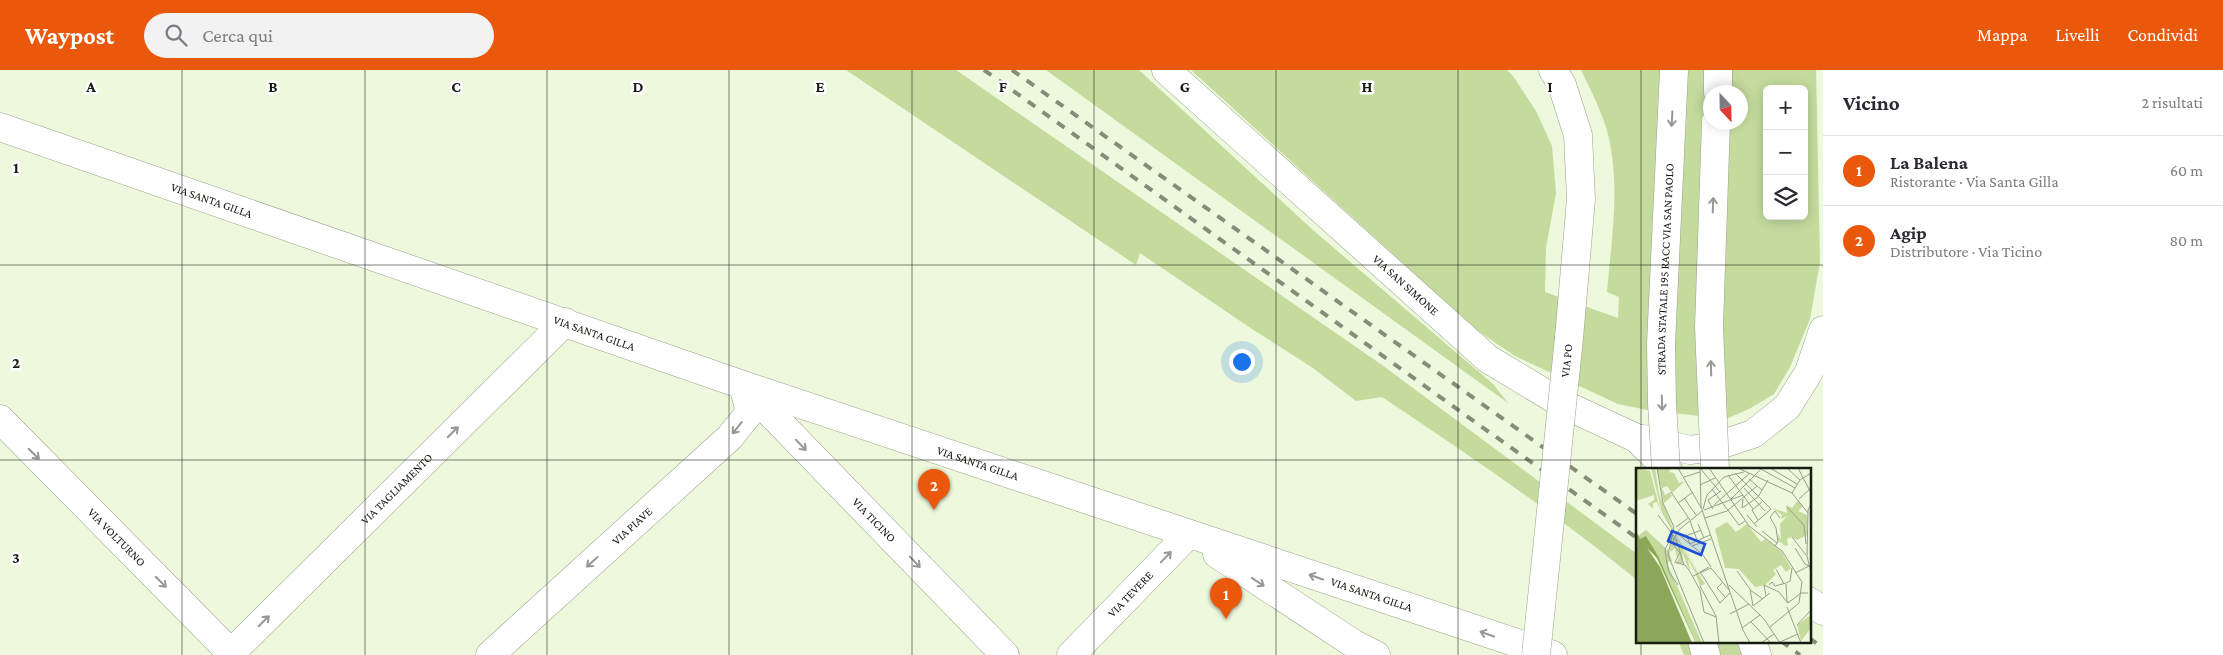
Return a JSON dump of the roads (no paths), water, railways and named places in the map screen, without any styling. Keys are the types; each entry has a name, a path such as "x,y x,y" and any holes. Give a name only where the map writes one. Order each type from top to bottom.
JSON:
{"main road":[{"name":"VIA SAN SIMONE","path":"1166,70 1488,359 1561,403 1636,438 1666,468"},
{"name":"VIA PO","path":"1540,653 1581,199 1578,136 1562,85 1553,70"},
{"name":"STRADA STATALE 195 RACC VIA SAN PAOLO","path":"1667,468 1662,403 1661,344 1674,70"},
{"path":"1718,70 1718,85"},
{"name":"VIA SANTA GILLA","path":"0,128 743,385 1540,653"},
{"path":"1715,468 1709,328 1716,130"},
{"name":"VIA TAGLIAMENTO","path":"231,654 565,322"},
{"path":"1636,438 1690,450 1713,447 1753,434 1787,407 1809,372 1823,330"},
{"name":"VIA PIAVE","path":"490,655 730,437 750,412 743,385"},
{"name":"VIA TICINO","path":"743,385 1005,655"},
{"name":"VIA VOLTURNO","path":"0,419 231,654"},
{"name":"VIA SANTA GILLA","path":"1189,534 1314,619 1354,644 1376,655"},
{"name":"VIA TEVERE","path":"1071,655 1189,534"},
{"path":"1810,602 1823,611"},
{"path":"1702,642 1706,655"},
{"path":"1752,642 1757,655"},
{"path":"1498,655 1540,653"}],"railway":[{"path":"984,70 1636,537"},
{"path":"1012,70 1636,513"},
{"path":"1810,639 1823,648"},
{"path":"1782,642 1800,655"}],"place":[{"name":"Agip","path":"934,510"},
{"name":"La Balena","path":"1226,619"}]}
